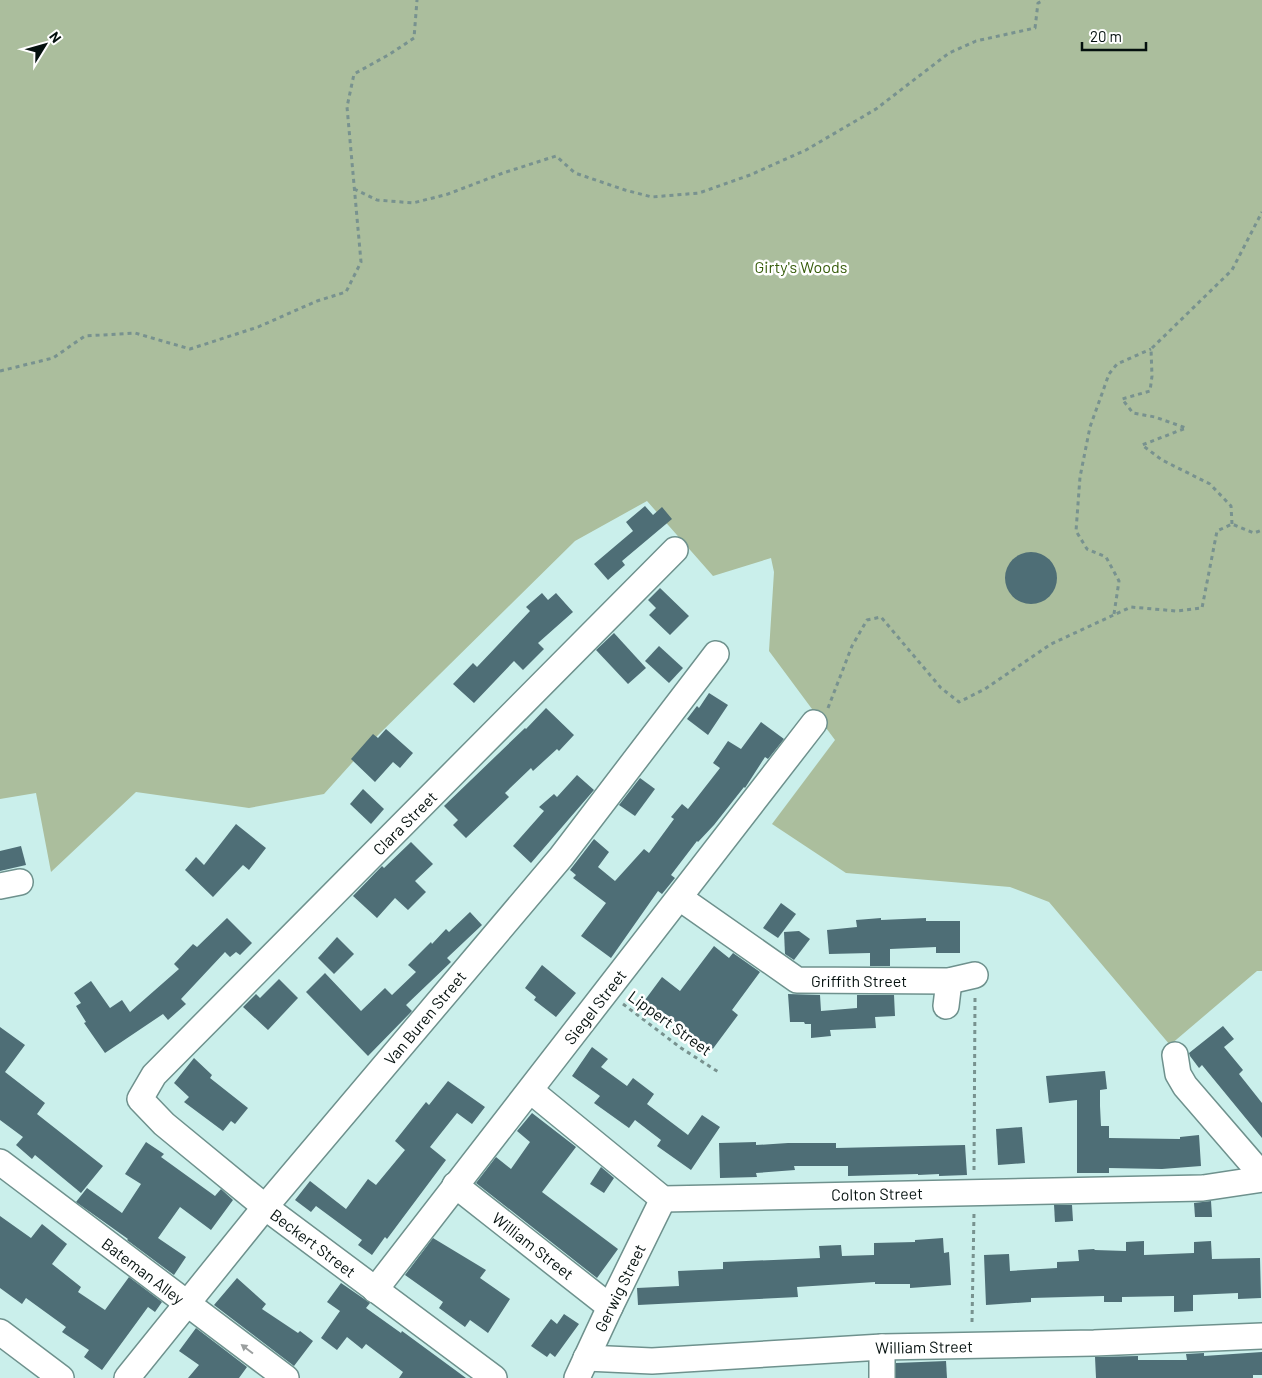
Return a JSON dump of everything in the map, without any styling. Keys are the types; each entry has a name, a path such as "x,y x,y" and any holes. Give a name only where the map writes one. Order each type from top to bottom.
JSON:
{"street":[{"name":"Clara Street","path":"140,1099 154,1075 675,550"},
{"name":"Van Buren Street","path":"127,1378 265,1207 561,857 716,654"},
{"name":"Siegel Street","path":"375,1290 455,1185 531,1091 814,723"},
{"name":"Griffith Street","path":"680,898 798,980 949,981 975,975"},
{"path":"946,1006 949,981"},
{"path":"1175,1055 1178,1074 1184,1086 1262,1177"},
{"path":"531,1091 664,1199"},
{"name":"Beckert Street","path":"140,1099 164,1124 265,1207 494,1378"},
{"name":"Bateman Alley","path":"0,1162 286,1378"},
{"name":"Colton Street","path":"664,1199 1203,1188 1262,1177"},
{"name":"William Street","path":"455,1185 610,1307"},
{"name":"Gerwig Street","path":"582,1368 664,1199"},
{"path":"0,1332 61,1378"},
{"name":"William Street","path":"582,1368 652,1361 882,1347 1094,1343 1262,1336"},
{"path":"882,1347 882,1378"}],"path":[{"path":"0,371 53,358 85,336 135,333 190,349 258,327 317,301 346,292 361,262 348,107 354,74 414,38 417,0"},
{"path":"354,189 377,200 413,203 448,194 503,173 556,156 575,173 652,197 699,193 750,175 806,150 876,109 949,53 976,41 1035,28 1038,3 1044,0"},
{"path":"1114,615 1118,581 1106,557 1087,549 1076,531 1080,477 1090,427 1109,374 1117,364 1151,349 1232,270 1262,212"},
{"path":"1151,349 1152,376 1150,391 1122,399 1133,413 1155,417 1186,428 1142,445 1162,460 1210,484 1231,506 1232,524"},
{"path":"814,723 830,705 852,646 867,620 881,617 941,688 959,702 985,689 1051,644 1130,607 1176,611 1202,608 1217,530 1232,524 1254,533 1262,530"},
{"path":"971,1346 975,975"},
{"name":"Lippert Street","path":"607,992 681,1048 720,1073"}],"green space":[{"name":"Girty's Woods","path":"0,0 1262,0 1262,971 1257,971 1170,1045 1049,902 1010,887 846,873 772,824 835,740 769,651 774,572 771,558 713,576 647,501 575,541 369,744 324,794 249,808 136,792 51,872 36,793 0,799"}],"building":[{"path":"645,506 653,515 662,507 672,519 622,561 625,565 608,580 594,564 633,531 626,522"},
{"path":"1026,552 1036,552 1050,559 1057,573 1057,583 1050,597 1036,604 1026,604 1016,600 1009,593 1005,583 1005,573 1009,563 1016,556"},
{"path":"660,588 689,616 670,635 649,615 656,608 648,600"},
{"path":"542,593 548,600 556,593 573,612 538,643 544,649 523,670 514,661 474,703 453,684 473,663 477,667 530,611 526,607"},
{"path":"614,633 646,668 628,684 596,650"},
{"path":"659,646 683,668 669,683 645,661"},
{"path":"709,693 728,705 708,735 687,719 697,706 699,708"},
{"path":"546,708 574,735 559,751 557,749 533,771 531,768 505,793 509,797 466,838 453,825 458,820 444,806"},
{"path":"761,722 784,739 768,759 765,757 745,788 714,825 697,841 671,875 675,878 662,894 658,891 611,958 581,936 606,903 573,878 576,875 570,870 594,839 609,852 598,867 615,881 644,849 649,853 674,819 671,817 682,804 688,809 720,768 713,763 728,741 741,749"},
{"path":"386,729 413,753 400,768 393,762 375,782 351,759 373,734 378,738"},
{"path":"577,775 594,790 531,863 513,846 544,811 539,807 554,794 557,797"},
{"path":"640,778 655,789 635,816 619,805"},
{"path":"363,789 384,809 371,824 350,804"},
{"path":"236,824 266,848 249,870 243,865 213,897 185,870 196,857 204,865"},
{"path":"411,842 433,864 415,881 426,892 408,910 395,898 377,918 353,896 382,866 384,868"},
{"path":"21,846 26,865 0,871 0,851"},
{"path":"781,903 796,914 778,938 763,928"},
{"path":"470,912 482,925 447,958 451,962 406,1005 412,1011 368,1056 306,992 325,973 361,1011 385,988 392,995 416,972 408,965 446,929 449,932"},
{"path":"227,918 252,943 240,955 236,952 230,957 225,952 181,999 186,1004 168,1020 163,1014 105,1053 84,1023 86,1022 76,1006 81,1003 74,993 91,981 110,1008 122,1000 130,1012 179,969 174,964 193,944 197,947"},
{"path":"881,918 881,920 926,918 926,921 960,921 960,953 936,953 936,947 890,949 890,966 870,966 870,953 829,954 827,930 857,927 856,920"},
{"path":"799,931 810,939 794,960 785,954 784,932"},
{"path":"337,937 354,954 334,974 318,958"},
{"path":"714,946 729,958 733,953 760,972 732,1010 738,1015 712,1050 660,1010 657,1014 642,1004 662,977 680,991"},
{"path":"542,965 576,993 556,1017 534,1000 536,997 525,988"},
{"path":"279,979 298,998 268,1030 243,1007 256,994 260,998"},
{"path":"788,994 820,995 821,1011 857,1008 857,995 894,995 895,1016 875,1017 876,1028 830,1030 831,1036 811,1038 811,1024 790,1022"},
{"path":"1223,1026 1234,1039 1224,1047 1243,1070 1239,1074 1262,1103 1262,1138 1202,1065 1199,1068 1190,1056 1189,1053"},
{"path":"0,1027 25,1045 5,1072 45,1103 37,1114 103,1166 81,1193 35,1155 32,1159 16,1145 23,1137 0,1120"},
{"path":"592,1047 608,1059 601,1067 627,1086 633,1078 654,1094 647,1104 688,1135 702,1115 720,1127 691,1170 657,1146 661,1140 635,1120 629,1128 594,1103 600,1096 572,1076"},
{"path":"194,1058 212,1075 210,1078 248,1108 235,1124 231,1121 223,1131 184,1102 189,1097 174,1083"},
{"path":"1105,1071 1107,1089 1100,1090 1101,1126 1109,1126 1109,1138 1180,1139 1180,1137 1199,1135 1201,1166 1162,1169 1109,1168 1109,1173 1077,1173 1077,1100 1049,1103 1046,1076"},
{"path":"448,1081 485,1107 472,1124 457,1113 430,1147 446,1160 387,1239 385,1237 372,1255 358,1245 362,1240 316,1206 311,1212 295,1200 310,1181 346,1209 368,1179 376,1185 405,1150 395,1141 426,1102 429,1105"},
{"path":"532,1113 576,1147 542,1192 618,1249 597,1278 476,1183 496,1157 511,1169 530,1142 517,1131"},
{"path":"1022,1127 1025,1163 998,1165 996,1129"},
{"path":"146,1142 164,1154 161,1157 215,1196 221,1189 233,1200 211,1230 180,1207 158,1238 186,1257 174,1275 76,1202 87,1188 122,1213 141,1184 125,1174"},
{"path":"756,1142 756,1145 836,1143 836,1148 965,1145 967,1175 848,1176 848,1166 794,1166 795,1170 756,1173 757,1177 720,1178 719,1143"},
{"path":"601,1167 614,1178 604,1193 590,1184"},
{"path":"1211,1201 1212,1217 1195,1217 1194,1203"},
{"path":"1054,1205 1072,1205 1073,1221 1055,1222"},
{"path":"0,1216 31,1238 42,1224 67,1244 52,1264 81,1287 78,1292 105,1310 129,1277 162,1302 155,1312 148,1307 102,1370 84,1357 89,1350 62,1332 66,1327 26,1298 22,1304 0,1288"},
{"path":"433,1238 486,1270 480,1278 510,1299 488,1333 470,1320 465,1327 439,1308 443,1302 405,1275"},
{"path":"943,1238 944,1253 949,1252 951,1285 910,1288 910,1284 875,1284 875,1282 797,1287 798,1297 638,1305 637,1288 679,1286 678,1271 723,1269 723,1262 820,1258 819,1246 841,1245 842,1256 874,1255 874,1243 915,1242 915,1240"},
{"path":"1144,1241 1144,1255 1194,1253 1194,1242 1211,1241 1212,1259 1260,1258 1261,1298 1238,1299 1238,1293 1193,1295 1193,1311 1174,1312 1174,1296 1122,1297 1122,1302 1104,1302 1104,1296 1031,1298 1031,1302 986,1305 984,1255 1009,1254 1010,1271 1057,1268 1057,1262 1079,1261 1078,1250 1126,1251 1126,1242"},
{"path":"237,1278 266,1304 262,1309 298,1333 300,1331 313,1341 294,1366 214,1305"},
{"path":"341,1283 370,1303 366,1308 401,1333 402,1331 466,1378 399,1378 403,1372 366,1344 362,1349 347,1337 337,1350 321,1338 340,1311 327,1302"},
{"path":"564,1314 579,1324 555,1357 550,1353 547,1357 531,1346 551,1319 557,1324"},
{"path":"196,1328 247,1367 239,1378 188,1378 199,1365 179,1351"},
{"path":"1262,1352 1262,1375 1253,1375 1253,1378 1096,1378 1095,1357 1138,1356 1138,1360 1187,1360 1186,1354 1204,1353 1204,1356"},
{"path":"946,1361 947,1378 896,1378 896,1363"}]}
